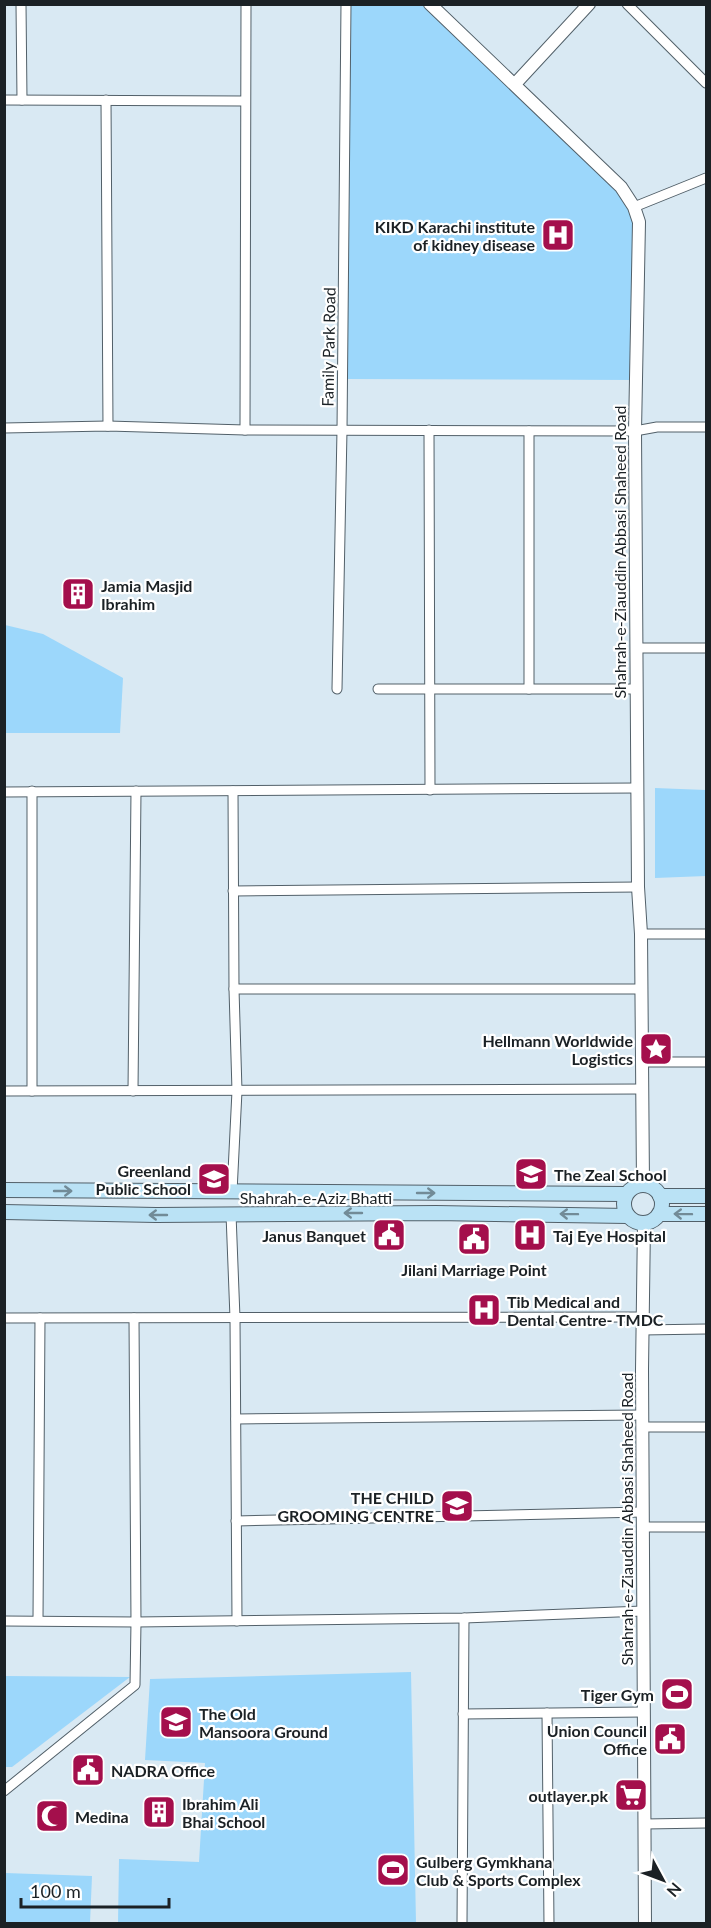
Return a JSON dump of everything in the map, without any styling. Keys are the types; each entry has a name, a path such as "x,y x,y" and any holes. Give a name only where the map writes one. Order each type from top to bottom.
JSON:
{"main road":[{"path":"643,1185 653,1188 660,1196 662,1205 659,1214 653,1220 644,1223 635,1222 624,1209 626,1194 636,1186 643,1185"},
{"name":"Shahrah-e-Aziz Bhatti","path":"4,1190 626,1194"},
{"path":"660,1196 706,1196"},
{"name":"Shahrah-e-Aziz Bhatti","path":"4,1212 156,1215 436,1213 628,1216"},
{"path":"659,1214 706,1214"}],"street":[{"path":"21,4 22,100"},
{"path":"245,430 246,4"},
{"name":"Family Park Road","path":"336,690 342,430 346,4"},
{"name":"Shahrah-e-Ziauddin Abbasi Shaheed Road","path":"430,4 621,187 634,207 639,222 635,431 636,689 643,1185"},
{"path":"515,84 590,4"},
{"path":"627,4 706,83"},
{"path":"4,100 245,101"},
{"path":"106,100 108,426"},
{"path":"634,207 706,178"},
{"path":"4,428 108,426 245,430 635,431 657,427 706,427"},
{"path":"429,430 430,790"},
{"path":"529,430 529,689"},
{"path":"636,648 706,648"},
{"path":"378,689 636,689"},
{"path":"4,792 637,788"},
{"path":"232,1192 237,1091 233,790"},
{"path":"32,791 32,1091"},
{"path":"133,1091 136,791"},
{"path":"233,891 638,887"},
{"path":"641,934 706,934"},
{"path":"234,989 642,989"},
{"path":"643,1062 706,1062"},
{"path":"4,1091 642,1089"},
{"path":"231,1214 235,1318 237,1621"},
{"name":"Shahrah-e-Ziauddin Abbasi Shaheed Road","path":"644,1223 642,1421 645,1923"},
{"path":"4,1318 235,1318 642,1323 706,1329"},
{"path":"38,1620 40,1318"},
{"path":"4,1791 135,1685 134,1318"},
{"path":"236,1419 642,1421 706,1428"},
{"path":"236,1521 643,1512"},
{"path":"643,1527 706,1527"},
{"path":"4,1621 136,1622 464,1618 643,1611"},
{"path":"462,1923 464,1618"},
{"path":"463,1714 644,1712"},
{"path":"547,1713 549,1923"},
{"path":"645,1824 706,1823"}],"shaded area":[{"path":"346,5 430,5 634,207 636,380 343,379"},
{"path":"5,625 43,634 123,678 120,733 5,733"},
{"path":"655,788 706,790 706,876 655,878"},
{"path":"411,1672 416,1923 118,1923 119,1859 199,1862 205,1763 145,1760 150,1679"},
{"path":"5,1676 130,1677 12,1767 5,1767"},
{"path":"5,1873 92,1876 90,1923 5,1923"}],"place":[{"name":"KIKD Karachi institute of kidney disease","path":"558,235"},
{"name":"Jamia Masjid Ibrahim","path":"78,594"},
{"name":"Hellmann Worldwide Logistics","path":"656,1049"},
{"name":"The Zeal School","path":"531,1174"},
{"name":"Greenland Public School","path":"214,1179"},
{"name":"Janus Banquet","path":"389,1235"},
{"name":"Taj Eye Hospital","path":"530,1235"},
{"name":"Jilani Marriage Point","path":"474,1239"},
{"name":"Tib Medical and Dental Centre- TMDC","path":"484,1310"},
{"name":"THE CHILD GROOMING CENTRE","path":"457,1506"},
{"name":"Tiger Gym","path":"677,1694"},
{"name":"The Old Mansoora Ground","path":"176,1722"},
{"name":"Union Council Office","path":"670,1739"},
{"name":"NADRA Office","path":"88,1770"},
{"name":"outlayer.pk","path":"631,1795"},
{"name":"Ibrahim Ali Bhai School","path":"159,1812"},
{"name":"Medina","path":"52,1816"},
{"name":"Gulberg Gymkhana Club & Sports Complex","path":"393,1870"}]}
